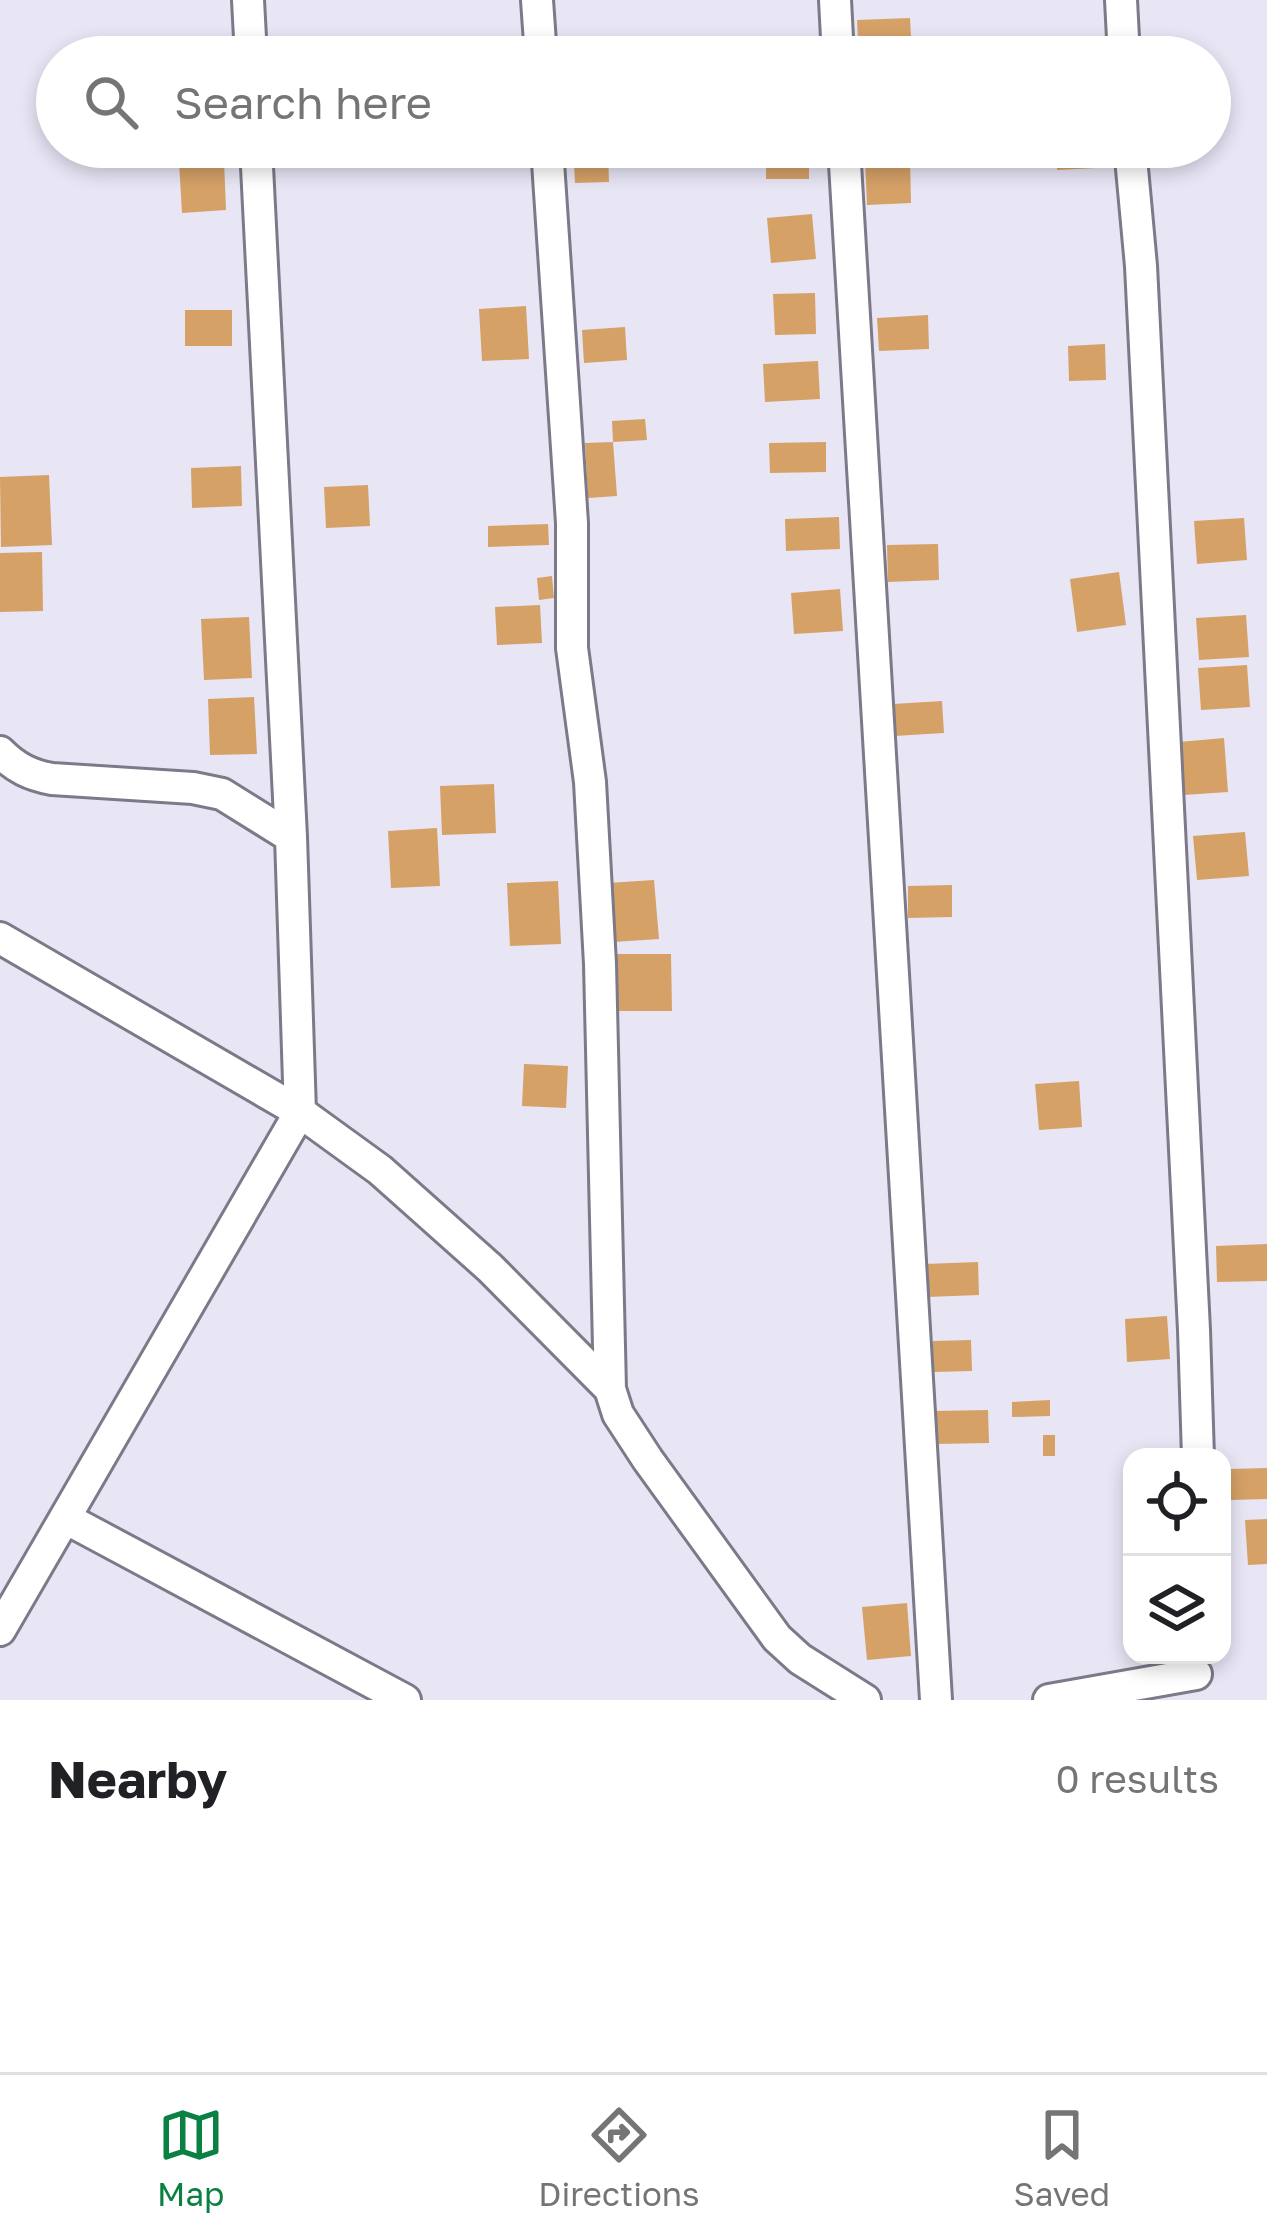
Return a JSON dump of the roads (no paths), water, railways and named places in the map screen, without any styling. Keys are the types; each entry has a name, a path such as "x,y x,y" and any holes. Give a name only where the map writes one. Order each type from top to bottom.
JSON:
{"street":[{"path":"248,0 250,36"},
{"path":"537,0 540,36"},
{"path":"835,0 837,36"},
{"path":"1121,0 1123,36"},
{"path":"0,1630 300,1112 257,168"},
{"path":"548,168 572,524 572,648 590,782 600,964 610,1389 618,1414 647,1460 777,1638 800,1659 865,1700"},
{"path":"845,168 936,1700"},
{"path":"1132,168 1141,266 1198,1448"},
{"path":"0,752 14,766 52,779 222,794 291,837"},
{"path":"0,938 300,1112 380,1170 490,1268 610,1389"},
{"path":"65,1518 405,1700"},
{"path":"1049,1700 1197,1676"}]}
